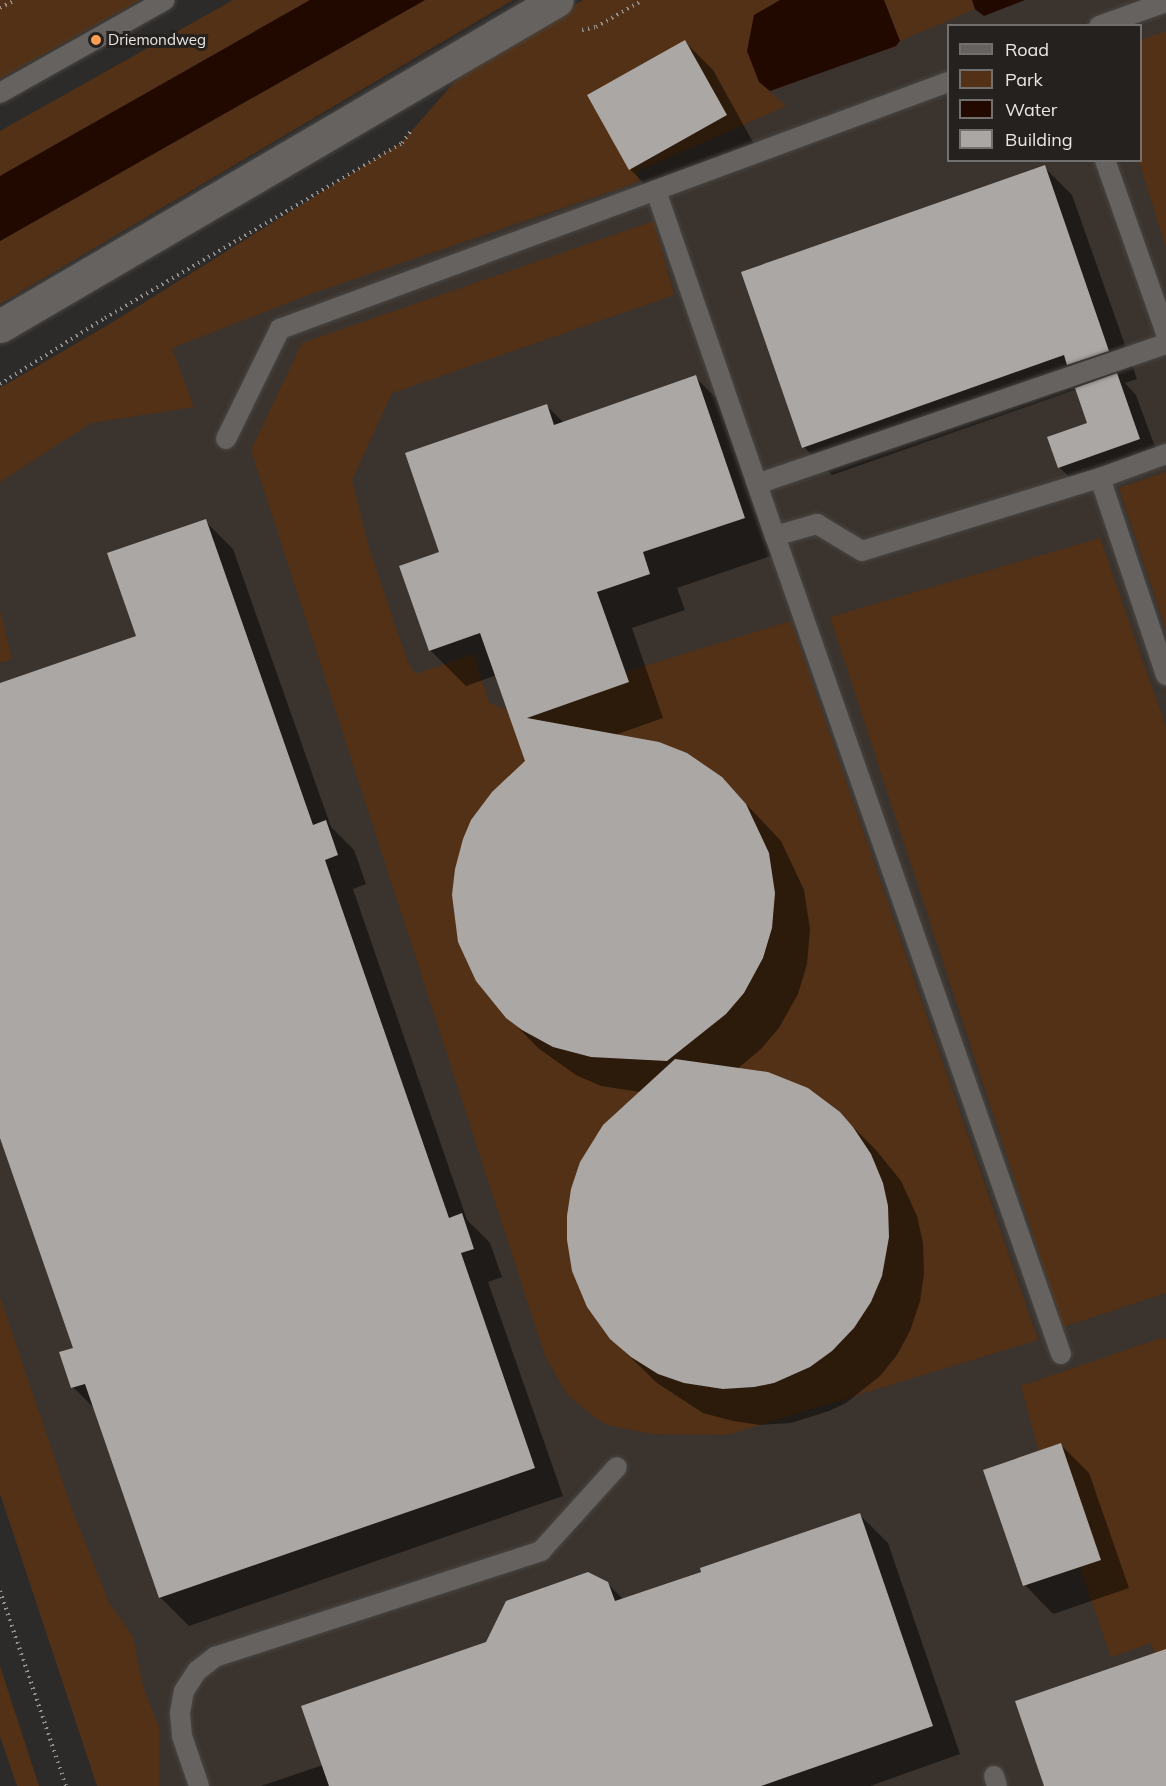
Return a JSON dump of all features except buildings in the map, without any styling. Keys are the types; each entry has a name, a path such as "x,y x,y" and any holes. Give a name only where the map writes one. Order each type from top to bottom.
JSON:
{"street":[{"path":"0,326 557,0"}],"lane":[{"path":"0,93 165,0"},
{"path":"1105,24 1166,2"},
{"path":"226,439 280,329 947,82"},
{"path":"1106,162 1166,333"},
{"path":"656,191 1061,1354"},
{"path":"757,484 1166,344"},
{"path":"776,536 817,524 862,551 1100,478 1166,454"},
{"path":"1100,478 1166,675"},
{"path":"199,1786 182,1736 180,1713 184,1691 197,1671 215,1657 541,1551 617,1467"}],"path":[{"path":"0,8 15,0"},
{"path":"0,384 105,318 402,142 417,124"},
{"path":"0,1591 66,1786"},
{"path":"0,1612 7,1610"}],"shaded area":[{"path":"670,0 1166,0 1166,1786 101,1786 0,1494 0,409"}],"green space":[{"path":"0,0 140,0 0,79"},
{"path":"233,0 310,0 0,176 0,131"},
{"path":"425,0 513,0 0,304 0,241"},
{"path":"583,0 780,0 754,15 759,82 786,106 638,171 639,182 313,293 172,348 194,407 91,423 0,482 0,388 108,325 401,143 466,69"},
{"path":"884,0 972,0 975,9 900,41"},
{"path":"1166,31 1166,248 1139,162 1142,162 1142,40"},
{"path":"654,221 674,295 392,393 352,480 369,548 408,663 415,674 474,654 489,703 504,709 791,621 1038,1340 727,1435 651,1434 604,1424 569,1397 545,1356 251,450 302,343"},
{"path":"1166,472 1166,630 1119,488"},
{"path":"1100,538 1166,728 1166,1293 1063,1327 830,617"},
{"path":"0,610 12,659 0,663"},
{"path":"0,1297 70,1504 109,1603 133,1637 143,1687 159,1727 159,1786 97,1786 0,1493"},
{"path":"1161,1338 1166,1340 1166,1684 1151,1643 1111,1657 1038,1449 1021,1386"},
{"path":"0,1666 39,1786 17,1786 0,1736"}],"water":[{"path":"310,0 425,0 0,241 0,176"},
{"path":"780,0 884,0 900,41 896,46 770,91 759,82 747,51 754,15"},
{"path":"972,0 1025,0 984,16 975,9"}],"place":[{"name":"Driemondweg","path":"96,40"}]}
